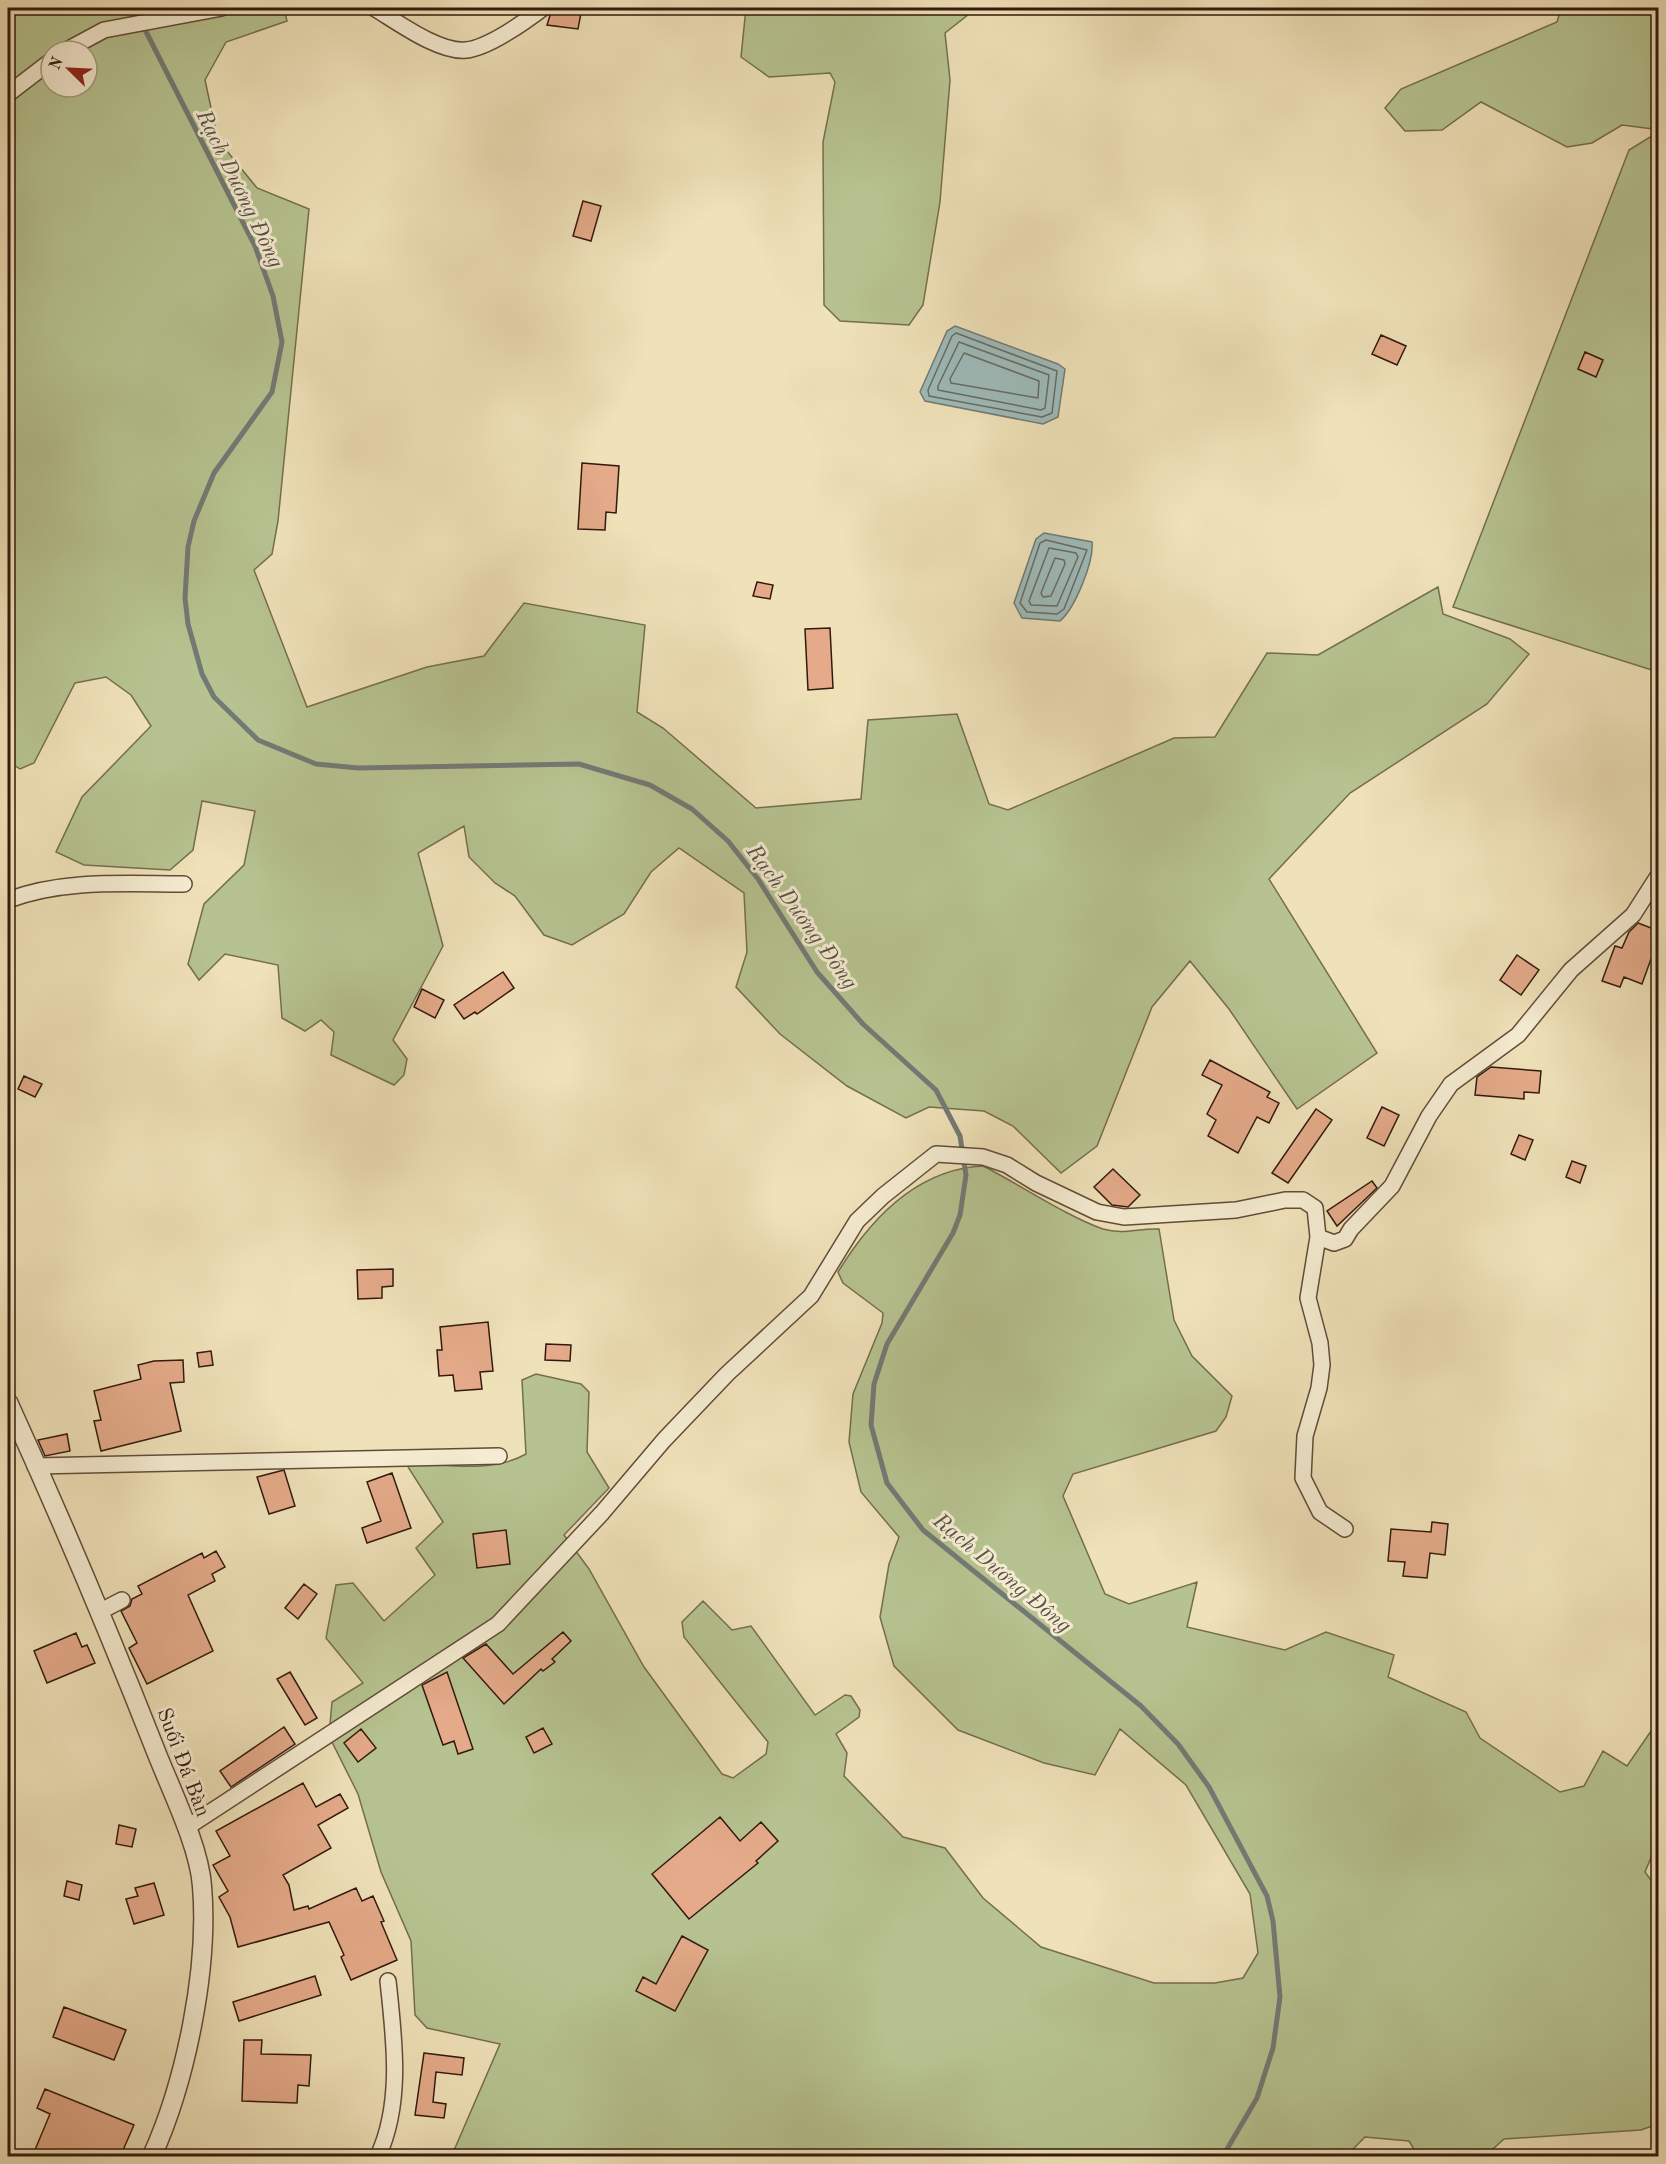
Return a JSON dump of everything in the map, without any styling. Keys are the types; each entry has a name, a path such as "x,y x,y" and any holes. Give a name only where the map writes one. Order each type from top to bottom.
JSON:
{"street":[{"path":"87,39 104,30 222,8"},
{"path":"374,8 417,35 465,51 489,42 543,8"},
{"path":"8,94 39,70"},
{"path":"1318,1238 1334,1243 1345,1239 1351,1229 1392,1186 1429,1116 1451,1084 1518,1035 1571,970 1633,915 1659,876"},
{"path":"8,900 31,891 72,885 184,884"},
{"path":"186,1828 498,1624 603,1513 663,1440 727,1374 811,1296 857,1221 883,1196 936,1154 982,1157 1007,1166 1036,1183 1097,1212 1124,1217 1236,1210 1286,1200 1303,1200 1315,1208 1318,1238 1308,1298 1320,1343 1322,1365 1319,1388 1305,1436 1303,1478 1320,1512 1345,1528"},
{"name":"Suối Đá Bàn","path":"8,1402 99,1612 186,1828 202,1885 200,1974 184,2063 159,2153"},
{"path":"35,1466 499,1456"},
{"path":"99,1612 122,1600"},
{"path":"378,2157 390,2126 393,2090 394,2041 388,1981"}],"green space":[{"path":"8,8 284,8 287,21 226,42 205,80 218,140 257,188 309,209 278,521 272,554 254,570 307,707 427,667 484,656 524,603 645,625 637,712 663,728 756,808 861,799 868,720 957,714 989,804 1008,810 1174,738 1215,737 1267,653 1318,655 1438,587 1443,614 1510,639 1529,654 1487,704 1350,793 1269,879 1377,1053 1297,1109 1229,1009 1190,961 1152,1007 1097,1146 1061,1173 1013,1126 984,1111 929,1107 906,1118 847,1086 780,1034 736,987 747,952 744,893 679,848 651,872 624,914 572,945 544,935 515,896 495,883 469,857 464,826 418,853 443,946 393,1040 407,1059 404,1075 394,1085 331,1055 334,1032 321,1020 305,1031 282,1018 278,965 225,954 199,980 188,964 204,904 244,865 255,811 202,801 193,850 170,870 84,865 56,852 82,797 151,726 131,695 106,677 75,683 34,763 20,769 8,761"},
{"path":"746,8 1006,8 973,11 945,33 950,80 940,202 923,305 909,325 840,321 824,305 823,142 835,82 830,73 769,77 741,57"},
{"path":"1561,8 1658,8 1658,125 1653,129 1622,125 1592,143 1567,147 1481,102 1442,130 1405,131 1385,108 1401,89 1557,22"},
{"path":"1658,132 1658,672 1453,607 1629,150"},
{"path":"983,1166 1058,1208 1103,1229 1124,1231 1159,1229 1174,1320 1192,1356 1232,1396 1226,1417 1216,1431 1073,1474 1063,1496 1105,1594 1129,1604 1197,1582 1187,1627 1285,1650 1326,1632 1394,1655 1388,1677 1466,1712 1480,1738 1560,1792 1584,1786 1603,1751 1627,1766 1658,1721 1658,1841 1645,1872 1658,1890 1658,2124 1641,2130 1504,2139 1485,2156 1418,2156 1409,2141 1365,2137 1346,2156 443,2156 455,2148 500,2044 427,2028 415,2015 411,1941 381,1872 358,1794 329,1736 332,1702 363,1683 326,1638 336,1585 353,1583 384,1621 435,1575 416,1548 443,1522 408,1467 413,1463 486,1466 500,1464 526,1454 522,1380 536,1374 581,1384 589,1392 587,1452 609,1488 564,1535 589,1569 644,1667 722,1774 733,1778 766,1754 768,1742 684,1637 682,1622 703,1601 732,1630 751,1626 815,1715 845,1695 851,1696 860,1710 859,1717 836,1734 847,1753 844,1776 903,1837 945,1848 983,1898 1041,1947 1154,1983 1215,1983 1243,1978 1258,1953 1250,1894 1186,1785 1120,1729 1095,1775 1044,1763 958,1730 894,1666 880,1617 889,1564 899,1537 861,1492 849,1442 853,1394 882,1323 883,1313 843,1283 838,1272 865,1233 898,1200 937,1176 959,1169"}],"water":[{"path":"955,326 1058,364 1065,369 1058,417 1043,424 925,401 920,392 947,331"},
{"path":"1044,533 1092,542 1087,572 1072,606 1060,621 1022,618 1014,603 1036,539"}],"building":[{"path":"552,9 581,13 578,29 547,25"},
{"path":"583,201 601,206 591,241 573,236"},
{"path":"1381,335 1406,346 1397,365 1372,354"},
{"path":"1585,352 1603,360 1596,377 1578,369"},
{"path":"582,463 619,466 616,513 606,512 605,530 578,529"},
{"path":"757,582 773,585 770,599 753,596"},
{"path":"830,628 833,688 808,690 805,629"},
{"path":"1638,923 1659,931 1659,962 1651,959 1642,984 1624,977 1620,987 1602,981 1615,946 1622,948 1629,932"},
{"path":"1517,955 1539,970 1521,995 1500,980"},
{"path":"503,972 514,988 477,1014 475,1012 464,1019 454,1005"},
{"path":"422,989 444,1000 435,1018 414,1007"},
{"path":"1210,1060 1270,1092 1267,1097 1279,1103 1269,1123 1257,1117 1238,1153 1208,1136 1216,1120 1207,1114 1222,1085 1202,1075"},
{"path":"1491,1067 1541,1071 1539,1093 1524,1092 1524,1099 1475,1095 1477,1077"},
{"path":"24,1076 42,1084 35,1097 18,1089"},
{"path":"1382,1107 1399,1115 1384,1146 1367,1138"},
{"path":"1316,1109 1332,1120 1288,1183 1272,1173"},
{"path":"1519,1135 1533,1140 1525,1160 1511,1154"},
{"path":"1572,1161 1586,1166 1580,1183 1566,1177"},
{"path":"1113,1169 1140,1195 1128,1207 1112,1205 1094,1187"},
{"path":"1372,1181 1377,1188 1337,1226 1327,1211"},
{"path":"393,1269 393,1286 382,1287 382,1298 358,1299 357,1270"},
{"path":"488,1322 493,1371 480,1372 482,1389 455,1391 453,1375 439,1376 437,1350 442,1350 440,1327"},
{"path":"546,1344 571,1345 570,1361 545,1360"},
{"path":"211,1351 213,1365 199,1367 197,1353"},
{"path":"183,1360 184,1382 170,1383 181,1431 101,1451 94,1421 101,1420 94,1391 141,1379 138,1365 154,1361"},
{"path":"67,1434 70,1451 45,1456 38,1440"},
{"path":"284,1470 295,1506 269,1514 257,1477"},
{"path":"392,1473 411,1528 367,1543 362,1528 381,1521 367,1482"},
{"path":"1432,1522 1448,1524 1445,1555 1430,1553 1427,1578 1403,1576 1405,1562 1388,1561 1391,1529 1431,1532"},
{"path":"506,1530 510,1564 477,1568 473,1534"},
{"path":"216,1551 225,1567 212,1574 215,1581 188,1595 213,1651 147,1684 129,1648 137,1643 121,1611 130,1606 132,1599 142,1594 138,1586 202,1553 204,1558"},
{"path":"304,1584 317,1594 298,1619 285,1608"},
{"path":"563,1632 571,1641 552,1659 555,1662 543,1671 541,1669 504,1704 463,1658 486,1644 513,1674"},
{"path":"76,1633 82,1647 87,1645 95,1663 47,1683 34,1651"},
{"path":"290,1672 317,1718 305,1725 277,1679"},
{"path":"447,1672 473,1749 458,1754 454,1741 443,1745 422,1685"},
{"path":"284,1727 295,1744 231,1787 220,1771"},
{"path":"543,1728 552,1744 534,1753 526,1737"},
{"path":"361,1729 376,1748 358,1762 344,1743"},
{"path":"303,1783 316,1807 340,1794 348,1808 318,1825 331,1848 283,1875 289,1885 294,1910 308,1906 309,1909 356,1888 362,1901 373,1896 397,1960 351,1980 341,1957 344,1955 329,1922 238,1947 230,1917 219,1897 228,1891 213,1865 230,1856 216,1831"},
{"path":"720,1817 740,1841 761,1822 778,1841 756,1861 758,1863 689,1919 652,1874"},
{"path":"119,1825 136,1829 132,1847 116,1844"},
{"path":"67,1881 82,1885 79,1900 64,1896"},
{"path":"154,1883 164,1915 134,1924 126,1899 138,1896 135,1888"},
{"path":"682,1936 708,1950 675,2011 636,1991 643,1977 656,1984"},
{"path":"315,1976 321,1995 239,2021 233,2002"},
{"path":"64,2007 126,2030 114,2060 53,2037"},
{"path":"244,2040 262,2040 261,2054 311,2055 309,2086 298,2085 297,2103 242,2101"},
{"path":"424,2053 464,2058 462,2075 436,2072 433,2102 446,2104 444,2118 415,2115"},
{"path":"45,2089 134,2125 120,2157 32,2157 50,2114 37,2108"}],"waterway":[{"name":"Rạch Dương Đông","path":"134,8 255,246 273,296 282,342 272,392 214,473 194,521 188,547 185,598 188,624 202,674 214,697 258,740 316,764 358,768 579,764 650,785 692,809 728,841 758,879 817,972 863,1024 936,1090 960,1136 966,1175 960,1215 953,1233 887,1344 874,1384 871,1425 887,1483 923,1530 1141,1706 1178,1744 1209,1787 1267,1896 1273,1921 1280,1997 1273,2048 1257,2098 1223,2156"}]}
